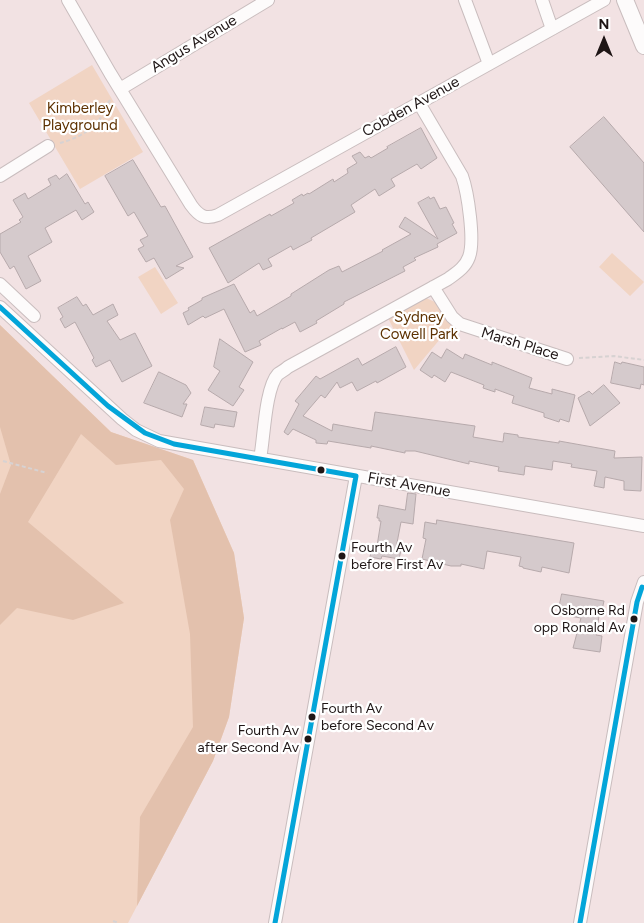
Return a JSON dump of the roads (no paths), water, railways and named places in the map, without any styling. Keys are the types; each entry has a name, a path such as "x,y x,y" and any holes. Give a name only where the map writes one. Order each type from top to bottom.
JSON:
{"main road":[{"path":"625,0 644,46"}],"street":[{"path":"68,0 120,89"},
{"name":"Angus Avenue","path":"120,89 268,0"},
{"path":"465,0 489,64"},
{"path":"542,0 552,29"},
{"name":"Cobden Avenue","path":"120,89 198,214 203,217 212,217 604,0"},
{"path":"260,459 269,395 278,375 433,287 460,270 466,262 471,250 471,233 467,193 462,176 419,103"},
{"path":"0,176 48,146"},
{"path":"0,284 34,316"},
{"name":"Marsh Place","path":"433,287 452,317 460,324 567,359"},
{"name":"First Avenue","path":"0,307 122,419 159,441 644,526"},
{"path":"275,923 356,476"},
{"path":"580,923 637,602 643,585"}],"place":[{"name":"Fourth Av before First Av","path":"342,556"},
{"name":"Osborne Rd opp Ronald Av","path":"634,619"},
{"name":"Fourth Av before Second Av","path":"312,717"},
{"name":"Fourth Av after Second Av","path":"308,739"}],"park label":[{"name":"Kimberley Playground","path":"80,118"},
{"name":"Sydney Cowell Park","path":"419,326"}]}
